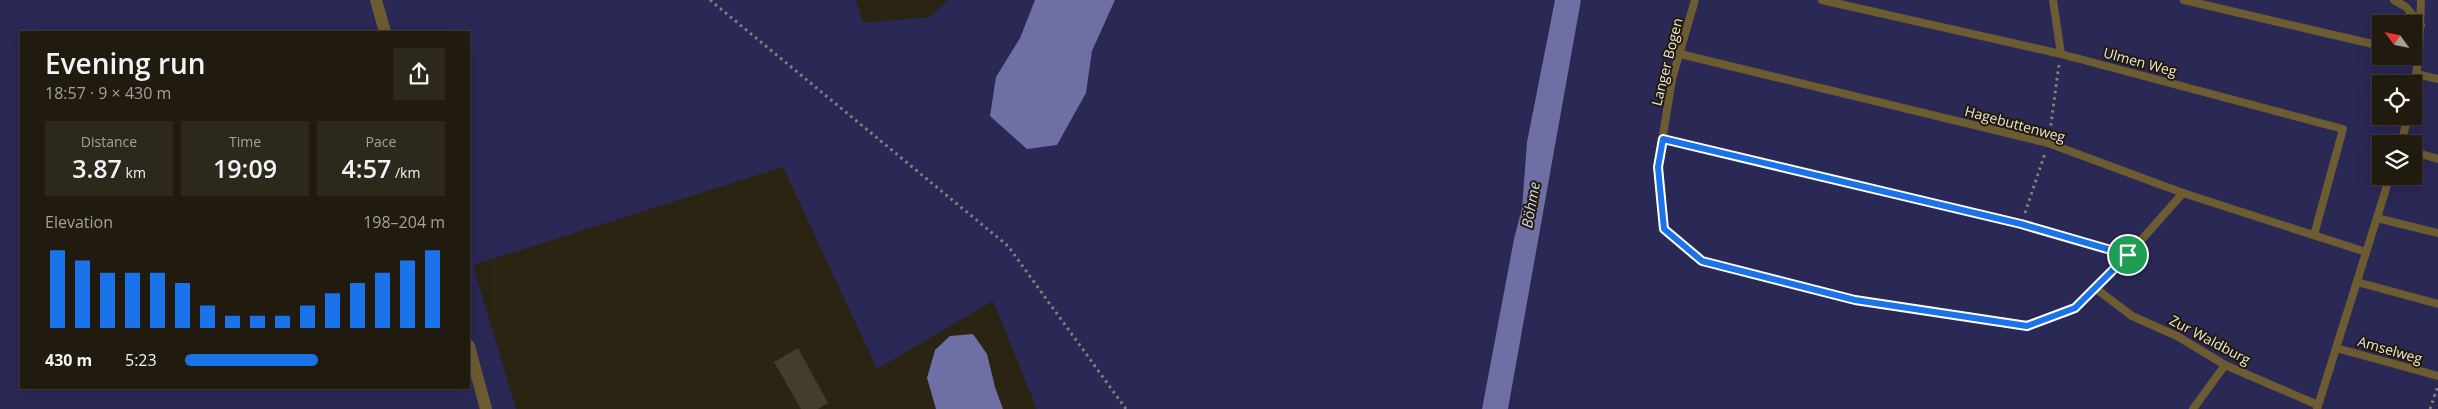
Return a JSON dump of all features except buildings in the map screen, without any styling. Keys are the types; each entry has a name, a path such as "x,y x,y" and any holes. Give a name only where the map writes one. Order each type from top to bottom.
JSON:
{"street":[{"path":"376,0 385,31"},
{"path":"470,350 486,409"}],"lane":[{"name":"Langer Bogen","path":"1695,0 1672,79 1658,167 1664,229 1702,261 1855,300 2027,326 2075,308 2128,255 2182,194"},
{"name":"Ulmen Weg","path":"1822,0 2061,54 2343,128 2314,235"},
{"path":"2053,0 2061,54"},
{"path":"2184,0 2372,44"},
{"path":"2394,0 2406,7 2413,15"},
{"path":"2421,0 2421,15"},
{"name":"Hagebuttenweg","path":"1680,54 2048,143 2182,194 2366,252"},
{"path":"2417,65 2417,74 2438,79"},
{"path":"1663,139 2021,224 2128,255"},
{"path":"2422,154 2438,159"},
{"path":"2318,407 2387,185"},
{"path":"2376,218 2438,233"},
{"path":"2357,282 2438,304"},
{"name":"Zur Waldburg","path":"2095,288 2132,316 2177,336 2225,365 2318,407"},
{"name":"Amselweg","path":"2336,348 2438,376"},
{"path":"2192,409 2225,365"}],"path":[{"path":"710,0 1008,246 1126,409"},
{"path":"2430,409 2438,386"}],"shaded area":[{"path":"0,0 856,0 863,23 930,17 948,0 1035,0 1020,38 996,77 1086,93 1092,51 1115,0 1555,0 1527,142 1522,208 1514,239 1482,409 1037,409 993,301 877,369 783,167 473,265 516,409 0,409"},
{"path":"1581,0 2438,0 2438,409 1508,409"}],"water":[{"path":"1035,0 1115,0 1092,51 1086,93 1057,145 1027,149 990,116 996,77 1020,38"},
{"name":"Böhme","path":"1555,0 1581,0 1508,409 1482,409 1514,239 1522,208 1527,142"},
{"path":"973,334 987,354 995,387 1003,409 936,409 927,378 935,350 950,336"}],"route":[{"path":"1663,139 2021,224 2128,255 2075,308 2027,326 1855,300 1702,261 1664,229 1658,167 1663,139"}]}
